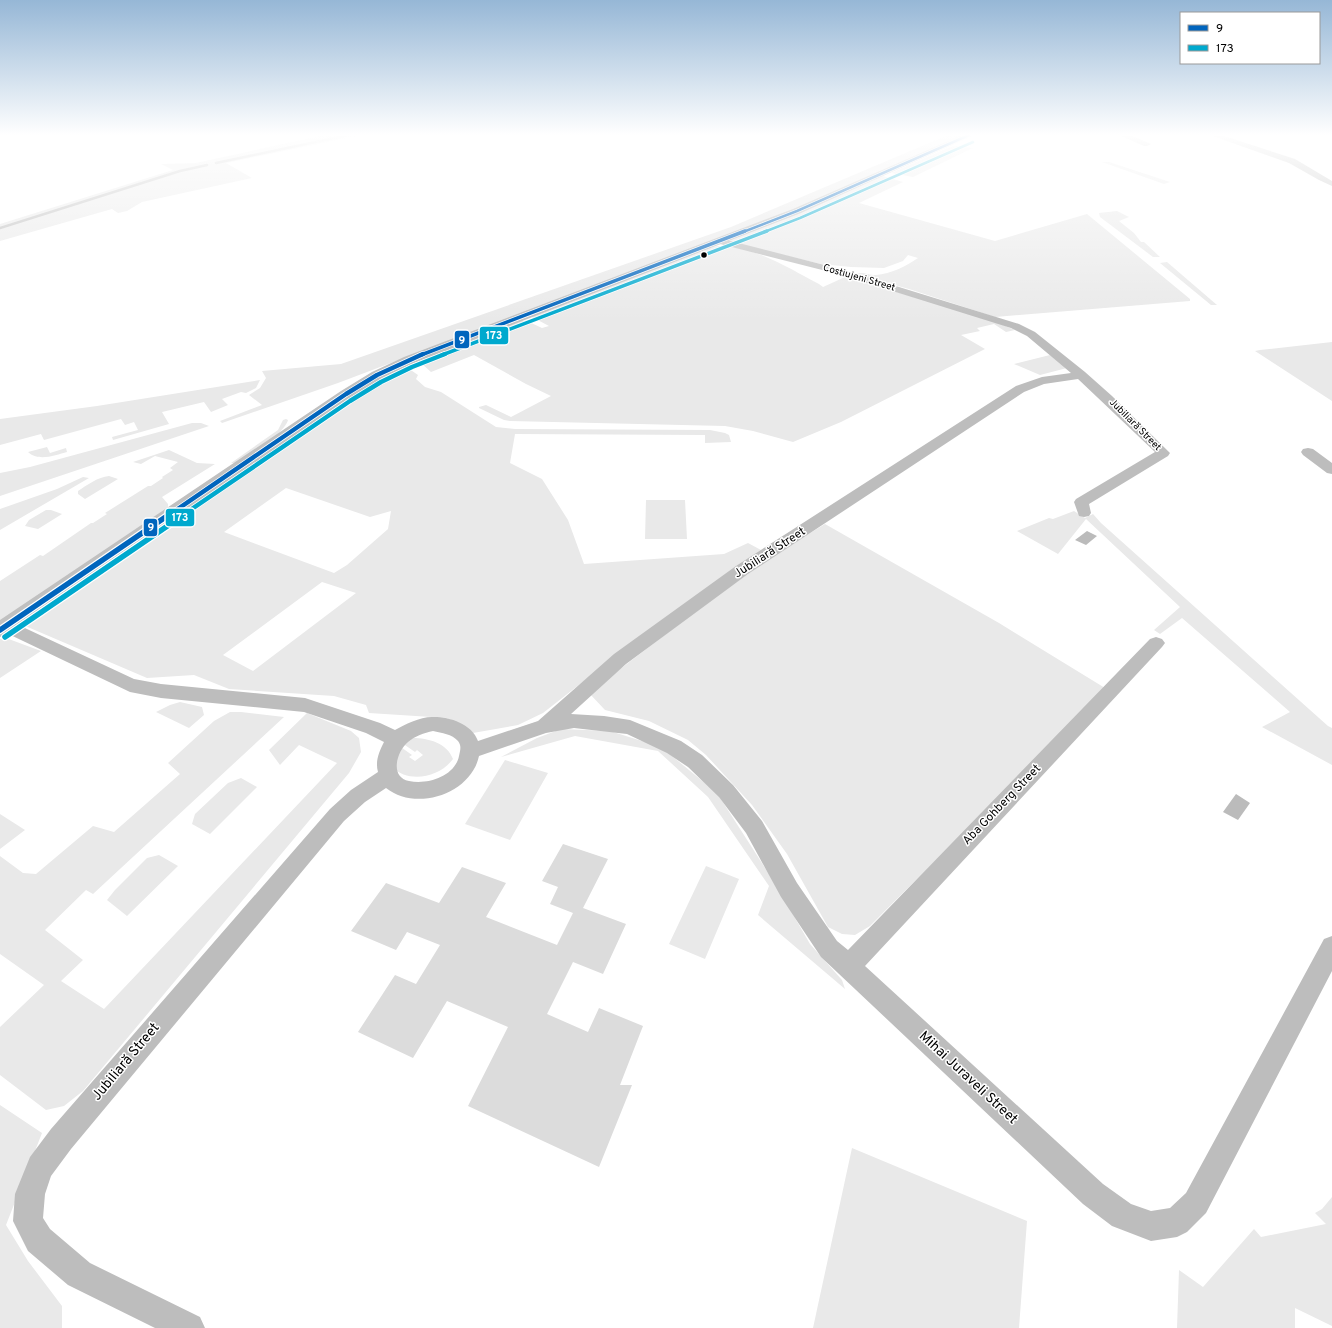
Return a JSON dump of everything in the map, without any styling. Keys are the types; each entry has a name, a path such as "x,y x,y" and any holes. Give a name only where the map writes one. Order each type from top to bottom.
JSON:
{"street":[{"path":"3,628 377,374 516,318 831,197"},
{"name":"Costiujeni Street","path":"719,241 841,272 998,320"},
{"name":"Jubiliară Street","path":"998,320 1031,334 1108,398 1163,453 1081,502 1084,513"},
{"name":"Jubiliară Street","path":"471,751 546,726 620,659 742,570 1020,390 1042,381 1081,375"},
{"path":"1308,452 1332,470"},
{"path":"3,628 130,685 193,694 305,705 373,728 397,740"},
{"name":"Aba Gohberg Street","path":"848,967 1156,643"},
{"name":"Mihai Juraveli Street","path":"546,726 574,721 604,723 630,727 674,746 695,761 726,791 754,827 789,890 829,949 1093,1194 1122,1216 1151,1226 1177,1222 1196,1203 1332,947"},
{"path":"432,724 456,728 464,734 469,742 471,751 469,762 462,773 451,782 437,788 422,791 407,790 396,784 388,776 386,758 390,748 397,740 408,732 420,727 432,724"},
{"name":"Jubiliară Street","path":"190,1328 79,1274 40,1240 28,1221 30,1194 40,1167 61,1139 337,815 358,796 388,776"}],"shaded area":[{"path":"87,197 165,197 142,202 127,211 118,213 112,209 0,241 0,224"},
{"path":"802,197 824,197 794,210 338,383 222,423 220,421 262,405 249,395 260,388 266,378 262,371 341,364 731,227"},
{"path":"836,197 872,197 859,203 995,241 1087,214 1190,299 1190,301 995,317 909,289 854,274 863,273 876,275 887,273 903,267 918,258 908,255 903,261 884,268 851,267 821,264 733,243 730,240"},
{"path":"1117,211 1129,217 1119,221 1134,233 1141,242 1144,242 1160,257 1153,257 1100,217 1099,213"},
{"path":"717,246 744,249 757,253 783,265 823,287 845,277 986,318 1015,330 1006,332 994,324 977,328 980,331 961,335 985,349 841,422 793,442 753,431 725,426 504,420 479,407 486,405 511,417 551,396 474,355 431,372 421,363 423,359 520,321 527,321 542,328 549,326 532,317"},
{"path":"1167,262 1217,305 1211,305 1160,263"},
{"path":"1332,342 1332,401 1255,351 1260,350"},
{"path":"1050,355 1067,368 1040,375 1014,364"},
{"path":"405,366 418,375 416,379 425,387 441,392 496,427 515,429 710,430 725,433 729,435 731,442 705,443 705,435 515,434 510,463 542,479 568,520 584,564 724,554 748,543 761,550 617,655 543,713 518,725 473,733 447,718 369,713 366,705 334,696 229,689 194,675 147,678 23,625 159,528 375,381","holes":["286,488 370,517 391,511 388,529 347,565 334,573 224,532","322,582 356,593 253,671 223,655"]},
{"path":"260,380 256,388 246,393 241,392 222,399 228,405 211,412 204,402 162,412 169,424 113,440 112,437 138,430 134,422 125,425 121,419 44,440 41,434 0,445 0,419 97,406"},
{"path":"283,420 288,420 285,426 273,438 236,463 231,463 278,430"},
{"path":"192,423 201,423 209,426 0,496 0,473 30,467"},
{"path":"47,447 50,453 66,448 67,452 52,456 37,457 28,452"},
{"path":"169,450 197,463 215,464 162,497 168,504 168,508 0,622 0,581 40,555 43,556 91,523 107,514 105,513 163,478 162,477 173,470 170,468 178,462 155,456 141,464 133,462"},
{"path":"109,476 118,479 85,499 78,494 78,491 89,484"},
{"path":"83,477 89,478 0,530 0,509 57,489"},
{"path":"646,500 685,500 687,539 645,539"},
{"path":"46,510 51,510 62,514 38,529 25,526 29,520"},
{"path":"1074,511 1085,518 1093,514 1101,523 1332,728 1332,765 1262,727 1290,712 1182,618 1160,634 1154,630 1180,607 1086,519 1058,554 1017,531 1049,518 1053,519"},
{"path":"825,524 999,623 1105,688 870,926 855,935 842,934 828,927 787,854 752,805 706,755 688,740 649,721 605,710 589,693 734,584 794,543"},
{"path":"1087,531 1097,536 1086,545 1075,540"},
{"path":"6,638 41,651 0,678 0,639"},
{"path":"180,702 202,707 204,715 189,728 156,712"},
{"path":"230,712 284,717 93,894 86,890 45,930 83,960 61,981 104,1009 337,763 299,745 280,765 269,750 307,713 351,731 359,738 361,752 349,773 83,1091 64,1106 46,1110 0,1075 0,1027 44,985 0,954 0,856 23,873 36,874 93,826 114,832 180,774 168,763 214,721"},
{"path":"561,729 610,731 661,747 717,793 776,885 810,944 842,980 845,989 758,915 769,886 708,797 658,751 575,736 501,757 537,738"},
{"path":"413,738 431,740 442,745 453,759 440,770 424,776 415,777 399,772 392,767 398,745 412,755 409,757 415,761 423,755 417,750 415,752 402,743"},
{"path":"505,760 548,773 510,840 465,824"},
{"path":"241,778 257,787 210,834 192,824 195,814 228,783"},
{"path":"1236,794 1250,803 1238,820 1223,812"},
{"path":"0,814 25,830 0,849"},
{"path":"159,855 178,866 127,916 107,900 147,858"},
{"path":"706,866 739,879 705,959 669,944"},
{"path":"0,1105 42,1133 6,1225 28,1261 62,1306 62,1328 0,1328"},
{"path":"852,1148 1027,1221 1019,1328 813,1328"},
{"path":"1332,1197 1332,1326 1295,1308 1295,1328 1177,1328 1179,1270 1203,1287 1254,1229 1261,1237 1326,1224 1315,1213 1322,1209"}],"building":[{"path":"563,844 608,859 583,908 626,924 603,974 573,962 547,1014 588,1032 599,1008 643,1026 620,1085 632,1085 599,1167 468,1106 508,1027 447,1001 413,1058 358,1032 395,975 416,984 440,945 407,932 396,950 351,931 386,883 439,903 462,867 506,883 486,917 557,945 573,913 550,904 558,887 542,881"}],"waterway":[{"path":"0,228 98,197"}],"transit line":[{"name":"9","path":"0,630 346,394 377,375 409,360 797,211 829,197"},
{"name":"173","path":"5,637 350,401 381,382 412,367 800,218 848,197"}]}
